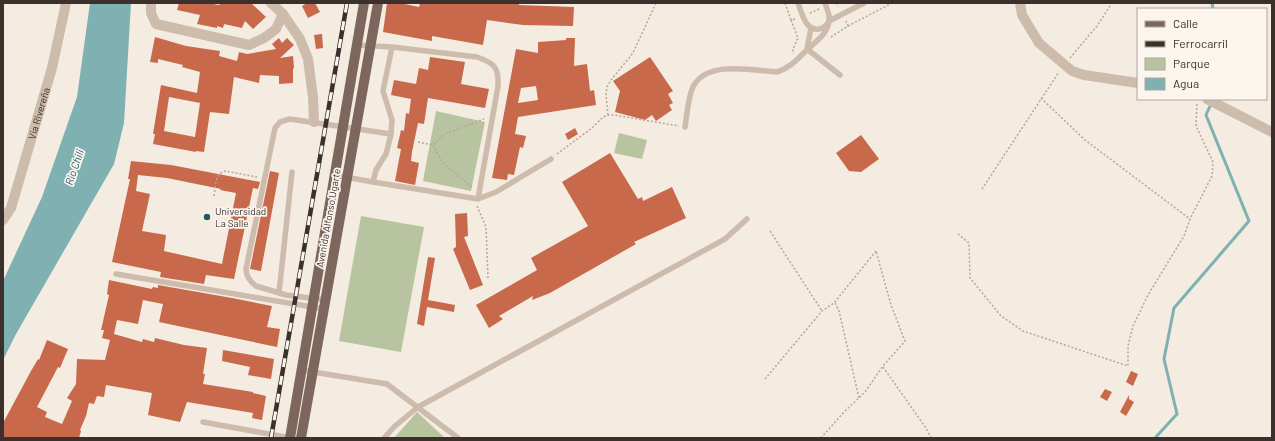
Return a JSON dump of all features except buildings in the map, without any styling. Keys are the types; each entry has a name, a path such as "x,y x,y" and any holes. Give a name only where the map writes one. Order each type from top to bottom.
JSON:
{"main road":[{"name":"Avenida Alfonso Ugarte","path":"290,438 364,3"},
{"name":"Avenida Alfonso Ugarte","path":"302,438 312,372 378,3"}],"street":[{"name":"Via Rivereña","path":"3,220 11,208 52,68 66,3"},
{"path":"150,3 151,13 156,24 250,45 276,30 283,14"},
{"path":"271,3 283,14 300,39 308,59 313,97 314,122"},
{"path":"1020,3 1022,15 1039,43 1072,71 1084,75 1137,83"},
{"path":"1209,100 1272,132"}],"lane":[{"path":"798,3 806,23 810,28 816,30 823,28 829,21 864,3"},
{"path":"685,127 692,89 696,81 705,74 714,70 724,69 777,72 793,64 818,40 826,30 829,16 825,3"},
{"path":"807,49 810,28"},
{"path":"357,45 392,47 477,57 488,61 496,67 498,76 493,115 479,196"},
{"path":"373,182 376,170 386,154 391,134 392,120 383,91 392,47"},
{"path":"807,49 840,75"},
{"path":"325,304 312,303 256,286 252,283 246,273 273,133 277,125 290,119 342,128 391,134"},
{"path":"334,174 373,182 479,196 496,192 551,159"},
{"path":"279,292 292,172"},
{"path":"384,438 395,426 418,407 725,239 747,219"},
{"path":"116,274 325,304"},
{"path":"301,370 387,384 458,438"},
{"path":"203,422 290,438"}],"path":[{"path":"608,115 606,95 607,88 633,52 656,3"},
{"path":"848,26 892,3"},
{"path":"982,189 1064,64 1097,26 1112,3"},
{"path":"1041,98 1086,140 1190,219"},
{"path":"958,234 969,243 970,278 1001,316 1023,331 1128,366 1128,346 1133,326 1148,295 1184,236 1190,219 1212,176 1213,162 1196,126 1198,100"},
{"path":"433,145 445,134 493,115"},
{"path":"551,159 592,128 603,117 608,115 685,127"},
{"path":"418,142 433,145"},
{"path":"433,145 442,162 479,196 477,208 486,227 488,278"},
{"path":"214,196 217,178 222,171 225,170 265,179"},
{"path":"770,231 822,311"},
{"path":"765,379 822,311 834,303 876,251 891,305 906,341 883,366 865,392 821,438"},
{"path":"834,303 839,312 859,398"},
{"path":"883,366 926,428 931,438"}],"green space":[{"path":"436,111 485,122 471,191 423,181"},
{"path":"619,133 647,140 642,159 614,153"},
{"path":"361,216 424,227 401,352 339,341"},
{"path":"417,412 445,438 394,438"}],"water":[{"name":"Río Chili","path":"90,3 131,3 124,123 114,164 16,334 3,360 3,281 42,197 77,97"}],"waterway":[{"path":"1212,3 1213,8"},
{"path":"1155,438 1177,414 1164,359 1174,308 1249,221 1206,115 1211,104"}],"railway":[{"path":"271,438 347,3"}],"place":[{"name":"Universidad La Salle","path":"207,217"}]}
